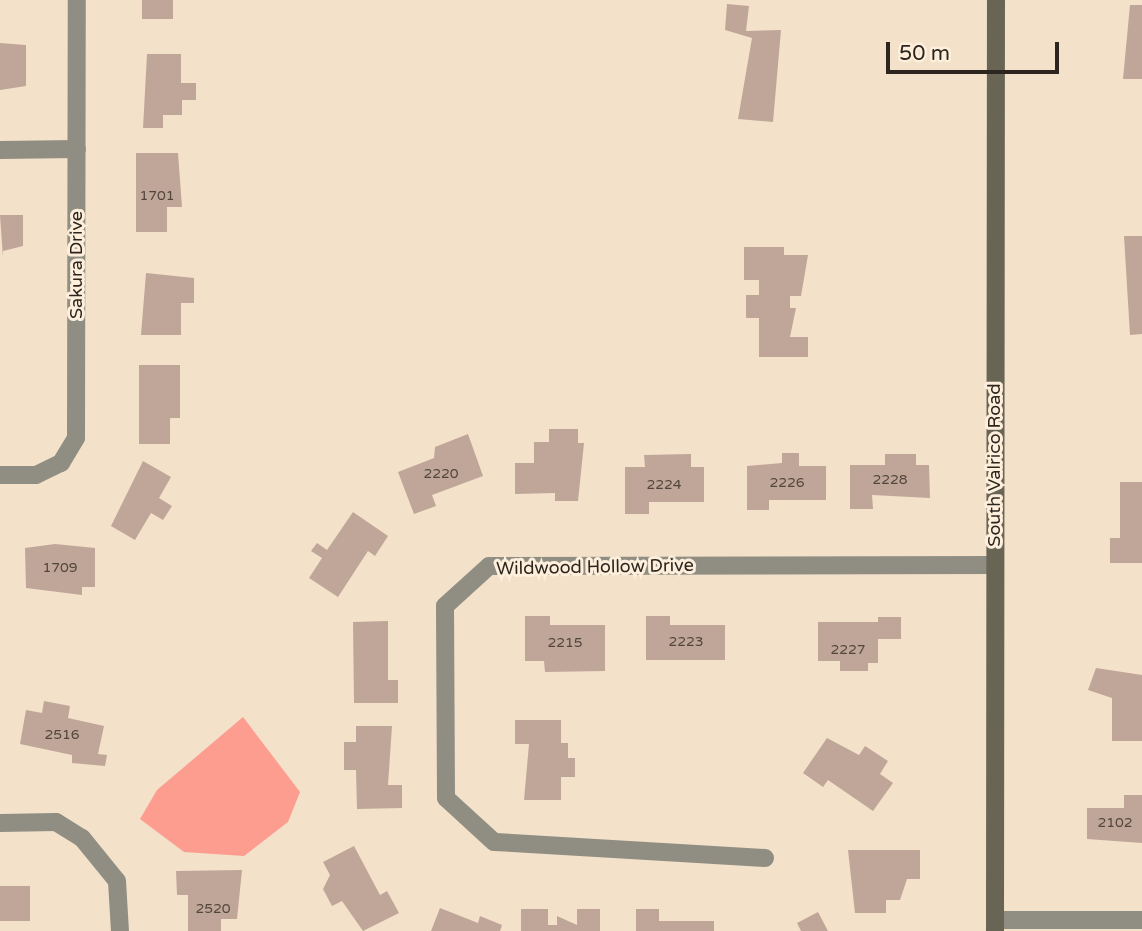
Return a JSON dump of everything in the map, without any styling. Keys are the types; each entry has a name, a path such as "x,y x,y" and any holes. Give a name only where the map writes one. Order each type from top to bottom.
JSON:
{"street":[{"name":"Sakura Drive","path":"0,475 36,475 61,463 76,438 77,0"},
{"name":"South Valrico Road","path":"995,926 993,565 996,0"},
{"path":"0,149 77,149"},
{"name":"Wildwood Hollow Drive","path":"765,858 494,842 446,798 445,606 489,566 993,565"},
{"path":"0,822 57,822 82,838 117,881 120,931"},
{"path":"995,926 1142,920"}],"shaded area":[{"path":"243,717 300,792 288,822 244,856 184,852 140,819 157,790"}],"building":[{"path":"142,0 173,0 173,19 142,19"},
{"path":"727,4 749,6 746,31 781,30 773,122 738,119 752,38 725,30"},
{"path":"1130,5 1142,5 1142,79 1123,79"},
{"path":"0,43 26,45 26,86 0,90"},
{"path":"147,54 181,54 181,83 196,83 196,100 182,100 182,115 163,115 163,128 143,128"},
{"path":"136,153 178,153 182,207 167,207 167,232 136,232"},
{"path":"0,215 23,215 23,246 3,251 3,258"},
{"path":"1124,236 1142,236 1142,334 1130,335"},
{"path":"744,247 784,247 784,255 808,255 801,296 790,296 790,308 796,308 790,337 808,337 808,357 759,357 759,318 746,318 746,295 759,295 759,280 744,280"},
{"path":"146,273 194,278 194,303 181,303 181,335 141,335"},
{"path":"139,365 180,365 180,418 170,418 170,444 139,444"},
{"path":"549,429 578,429 578,443 584,443 578,501 555,501 555,493 515,494 515,463 534,463 534,442 549,442"},
{"path":"468,434 483,476 432,495 436,506 414,514 398,472 434,458 435,447"},
{"path":"782,453 799,453 799,466 826,466 826,500 769,500 769,510 747,510 747,466 782,463"},
{"path":"691,454 691,467 704,467 704,502 649,502 649,514 625,514 625,467 645,467 644,455"},
{"path":"885,454 916,454 916,465 929,465 930,498 872,495 873,509 850,509 850,465 885,465"},
{"path":"143,461 171,477 159,498 172,506 163,520 151,513 135,540 111,526"},
{"path":"1120,482 1142,482 1142,563 1110,563 1110,538 1120,538"},
{"path":"353,512 388,536 375,556 368,551 338,597 309,578 322,558 311,551 317,543 327,550"},
{"path":"55,544 95,548 95,587 82,587 82,595 26,588 25,548"},
{"path":"525,616 550,616 550,625 605,625 605,671 545,672 544,661 525,661"},
{"path":"646,616 670,616 670,625 725,625 725,660 646,660"},
{"path":"878,617 901,617 901,639 878,639 878,663 868,663 868,671 840,671 840,661 818,661 818,622 878,622"},
{"path":"388,621 388,680 398,680 398,703 354,703 353,622"},
{"path":"1096,668 1142,675 1142,741 1112,741 1112,698 1088,690"},
{"path":"44,701 70,706 68,718 104,726 98,754 107,755 105,766 72,763 72,755 20,744 26,710 42,713"},
{"path":"515,720 561,720 561,743 568,743 568,758 575,758 575,777 561,777 561,800 524,800 529,744 515,744"},
{"path":"356,726 392,726 388,785 402,785 402,808 357,809 356,770 344,770 344,742 356,742"},
{"path":"827,738 859,755 865,746 888,761 880,774 893,783 873,811 828,780 823,787 803,773"},
{"path":"1124,795 1142,795 1142,843 1087,839 1087,808 1124,808"},
{"path":"354,846 380,895 387,891 399,913 363,931 342,901 332,906 323,889 330,875 323,862"},
{"path":"848,850 920,850 920,879 907,879 900,900 886,900 886,913 855,913"},
{"path":"242,870 237,919 221,919 221,931 188,931 188,895 177,895 176,871"},
{"path":"0,886 30,886 30,921 0,921"},
{"path":"440,908 478,923 480,916 502,925 500,931 431,931"},
{"path":"521,909 548,909 548,925 557,925 557,916 577,925 577,909 600,909 600,931 521,931"},
{"path":"636,909 659,909 659,921 714,921 714,931 636,931"},
{"path":"818,912 828,931 801,931 797,923"}]}
